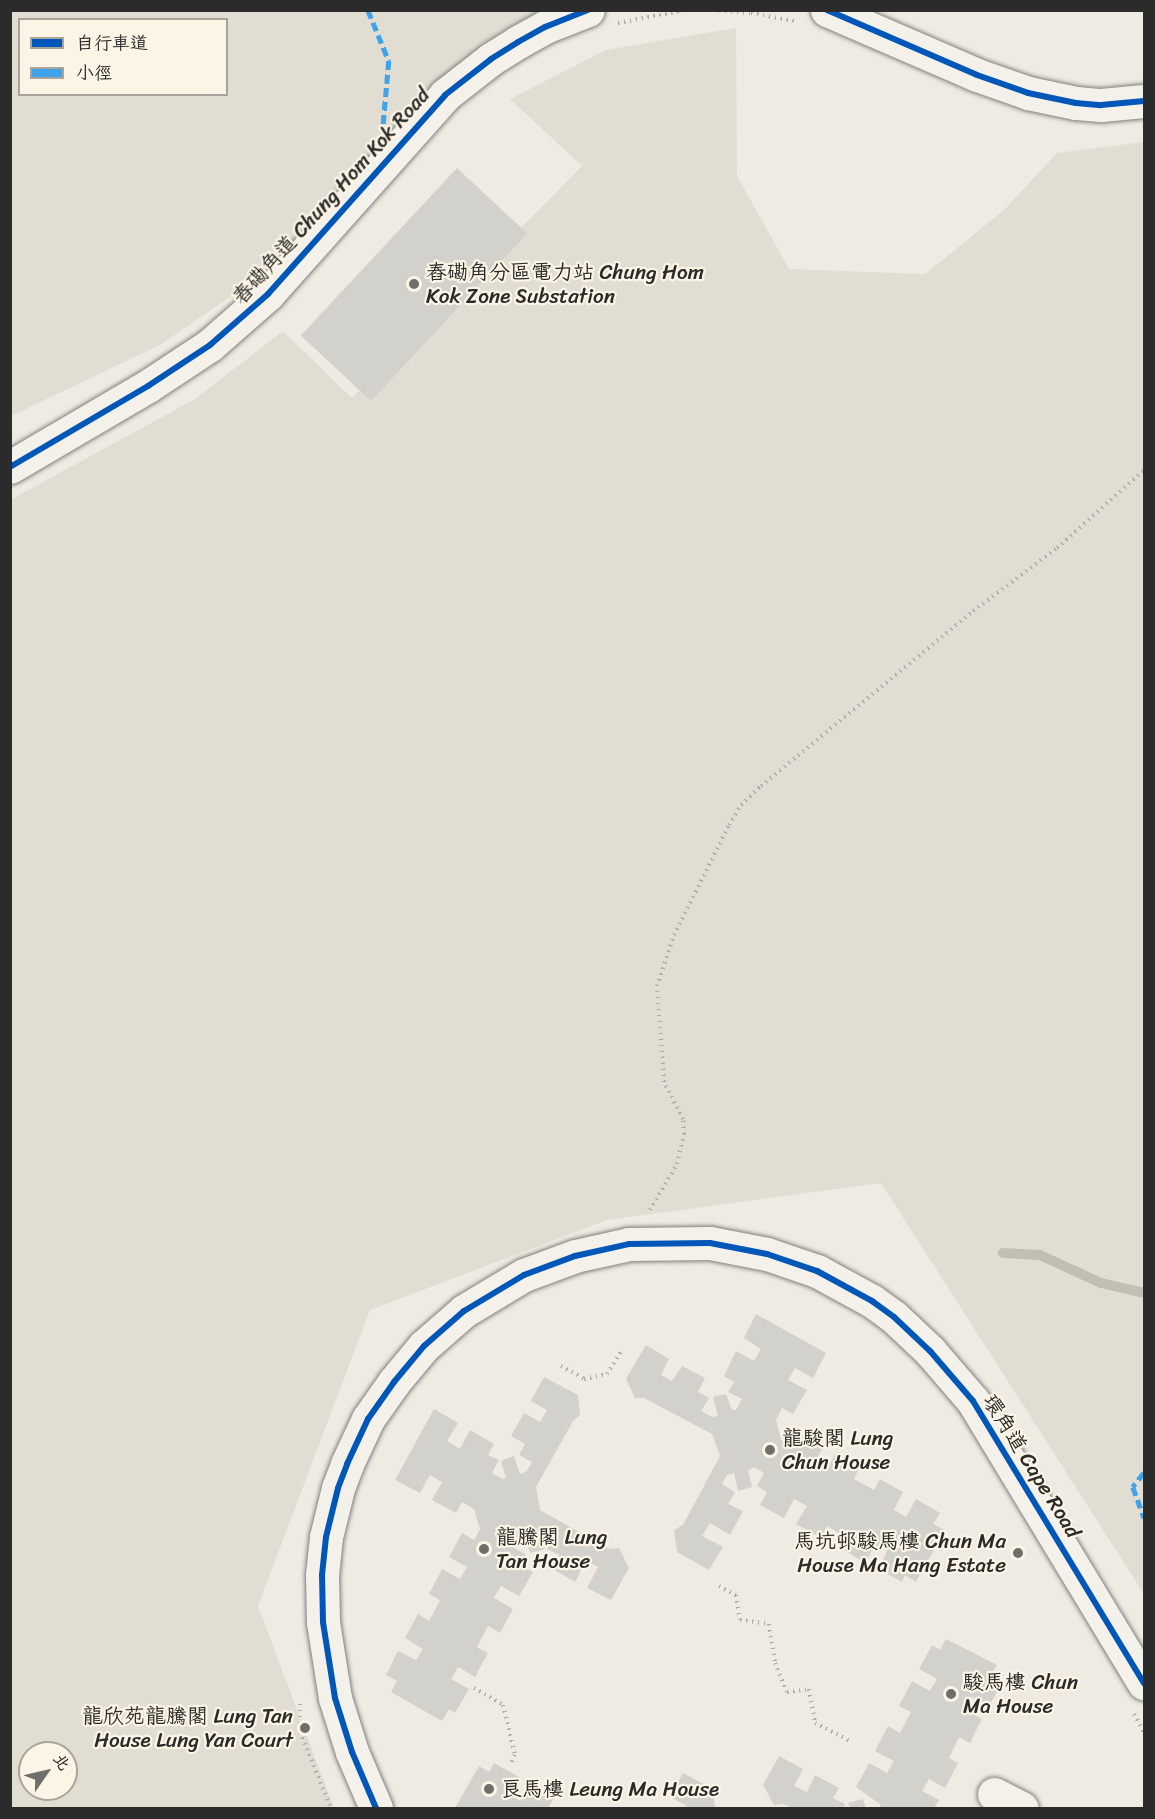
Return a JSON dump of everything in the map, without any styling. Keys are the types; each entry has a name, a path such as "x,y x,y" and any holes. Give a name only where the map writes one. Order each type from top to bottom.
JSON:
{"street":[{"name":"舂磡角道 Chung Hom Kok Road","path":"10,467 148,386 210,345 268,294 445,94 518,42 545,27 588,10"},
{"path":"827,10 977,75 1028,93 1084,104 1144,101"},
{"name":"環角道 Cape Road","path":"376,1809 352,1752 335,1698 323,1622 322,1575 326,1537 338,1488 354,1449 382,1398 406,1366 464,1311 502,1285 524,1275 575,1256 629,1244 710,1243 767,1254 817,1270 872,1301 894,1317 930,1351 973,1401 1138,1697"}],"path":[{"path":"647,1215 677,1164 684,1134 682,1119 664,1082 657,986 674,935 741,805 973,611 1057,548 1144,470"},
{"path":"561,1366 584,1378 607,1374 622,1350"},
{"path":"719,1586 736,1595 740,1620 769,1624 775,1663 787,1692 809,1689 816,1723 850,1741"},
{"path":"474,1688 502,1705 515,1755 510,1765"},
{"path":"1138,1697 1144,1732"}],"shaded area":[{"path":"11,11 543,11 474,65 240,290 160,345 11,416"},
{"path":"736,28 737,176 789,269 925,274 1004,210 1057,153 1144,142 1144,1594 881,1183 607,1220 370,1310 258,1606 334,1808 11,1808 10,500 195,399 283,331 352,398 582,166 510,99 606,50"}],"building":[{"name":"舂磡角分區電力站 Chung Hom Kok Zone Substation","path":"457,168 527,233 371,401 301,335"},
{"name":"龍駿閣 Lung Chun House","path":"756,1314 826,1353 813,1378 795,1368 788,1380 807,1390 793,1414 782,1408 776,1420 781,1440 792,1445 799,1434 823,1447 813,1465 826,1472 835,1454 860,1467 854,1479 874,1490 880,1479 903,1492 894,1510 906,1517 916,1499 940,1513 933,1524 945,1530 916,1582 905,1575 902,1582 878,1569 887,1551 875,1545 865,1563 842,1549 848,1538 827,1526 821,1538 796,1524 807,1506 794,1499 784,1518 760,1505 767,1492 757,1486 764,1473 754,1467 748,1470 752,1487 738,1491 734,1473 727,1475 722,1484 735,1492 728,1504 743,1511 730,1535 710,1523 702,1536 723,1547 709,1570 677,1552 674,1530 683,1525 720,1456 712,1434 644,1398 635,1398 626,1379 646,1345 669,1359 661,1375 672,1381 682,1366 705,1378 698,1392 709,1398 701,1411 712,1417 718,1416 713,1397 726,1394 732,1410 736,1410 742,1399 728,1392 734,1382 724,1376 736,1351 754,1361 761,1349 744,1338"},
{"name":"龍騰閣 Lung Tan House","path":"544,1377 578,1395 580,1415 573,1421 536,1487 540,1510 609,1549 619,1548 629,1568 611,1600 587,1588 598,1567 586,1561 575,1582 551,1568 559,1555 547,1549 554,1534 545,1530 537,1532 545,1549 530,1553 524,1536 518,1537 513,1547 526,1555 520,1565 533,1572 519,1596 501,1586 494,1598 513,1609 500,1633 488,1626 477,1647 488,1653 475,1677 458,1667 451,1679 469,1689 455,1713 449,1709 442,1721 391,1692 397,1681 386,1675 398,1651 416,1660 423,1649 405,1638 418,1614 429,1621 440,1600 429,1594 442,1569 460,1579 467,1567 449,1557 462,1533 474,1540 480,1529 474,1509 462,1502 456,1513 432,1500 442,1482 430,1475 420,1493 395,1480 434,1409 458,1423 447,1441 460,1449 470,1430 494,1444 488,1455 499,1460 492,1473 502,1479 506,1478 501,1461 514,1456 520,1474 526,1472 532,1462 519,1455 525,1444 511,1436 524,1413 540,1422 547,1410 531,1401"},
{"path":"946,1639 997,1665 990,1677 1002,1683 989,1706 972,1697 965,1709 982,1719 970,1743 959,1737 949,1758 958,1763 945,1788 929,1779 922,1791 939,1800 934,1808 879,1808 881,1805 856,1787 869,1763 887,1773 894,1761 875,1751 888,1726 900,1733 911,1712 899,1706 912,1681 930,1691 937,1679 919,1669 932,1645 940,1650"},
{"path":"779,1756 803,1769 794,1786 807,1792 815,1775 839,1788 833,1798 845,1804 843,1808 792,1808 784,1804 774,1805 763,1785"},
{"name":"良馬樓 Leung Ma House","path":"494,1763 519,1777 509,1795 521,1801 531,1783 555,1797 548,1808 455,1808 479,1766 489,1772"},
{"name":"良馬樓 Leung Ma House","path":"683,1773 713,1789 715,1808 686,1808 687,1806 670,1797"},
{"path":"863,1799 866,1808 850,1808 848,1803"}],"waterway":[{"path":"1003,1253 1040,1255 1101,1283 1144,1293"}],"marked path":[{"path":"368,10 389,61 383,128"},
{"path":"1144,1473 1133,1487 1144,1518"}],"cycle path":[{"path":"10,467 148,386 210,345 268,294 445,95 491,59 518,42 545,27 588,10"},
{"path":"827,10 977,75 1028,93 1076,103 1101,105 1144,101"},
{"path":"376,1808 352,1752 335,1698 323,1622 322,1575 326,1537 338,1488 347,1464 368,1419 394,1382 424,1346 464,1311 524,1275 575,1256 629,1244 710,1243 767,1254 817,1271 872,1301 894,1317 930,1351 973,1401 1144,1683"}],"place":[{"name":"舂磡角分區電力站 Chung Hom Kok Zone Substation","path":"414,284"},
{"name":"龍駿閣 Lung Chun House","path":"770,1450"},
{"name":"龍騰閣 Lung Tan House","path":"484,1549"},
{"name":"馬坑邨駿馬樓 Chun Ma House Ma Hang Estate","path":"1018,1553"},
{"name":"駿馬樓 Chun Ma House","path":"951,1694"},
{"name":"龍欣苑龍騰閣 Lung Tan House Lung Yan Court","path":"305,1728"},
{"name":"良馬樓 Leung Ma House","path":"489,1789"}]}
